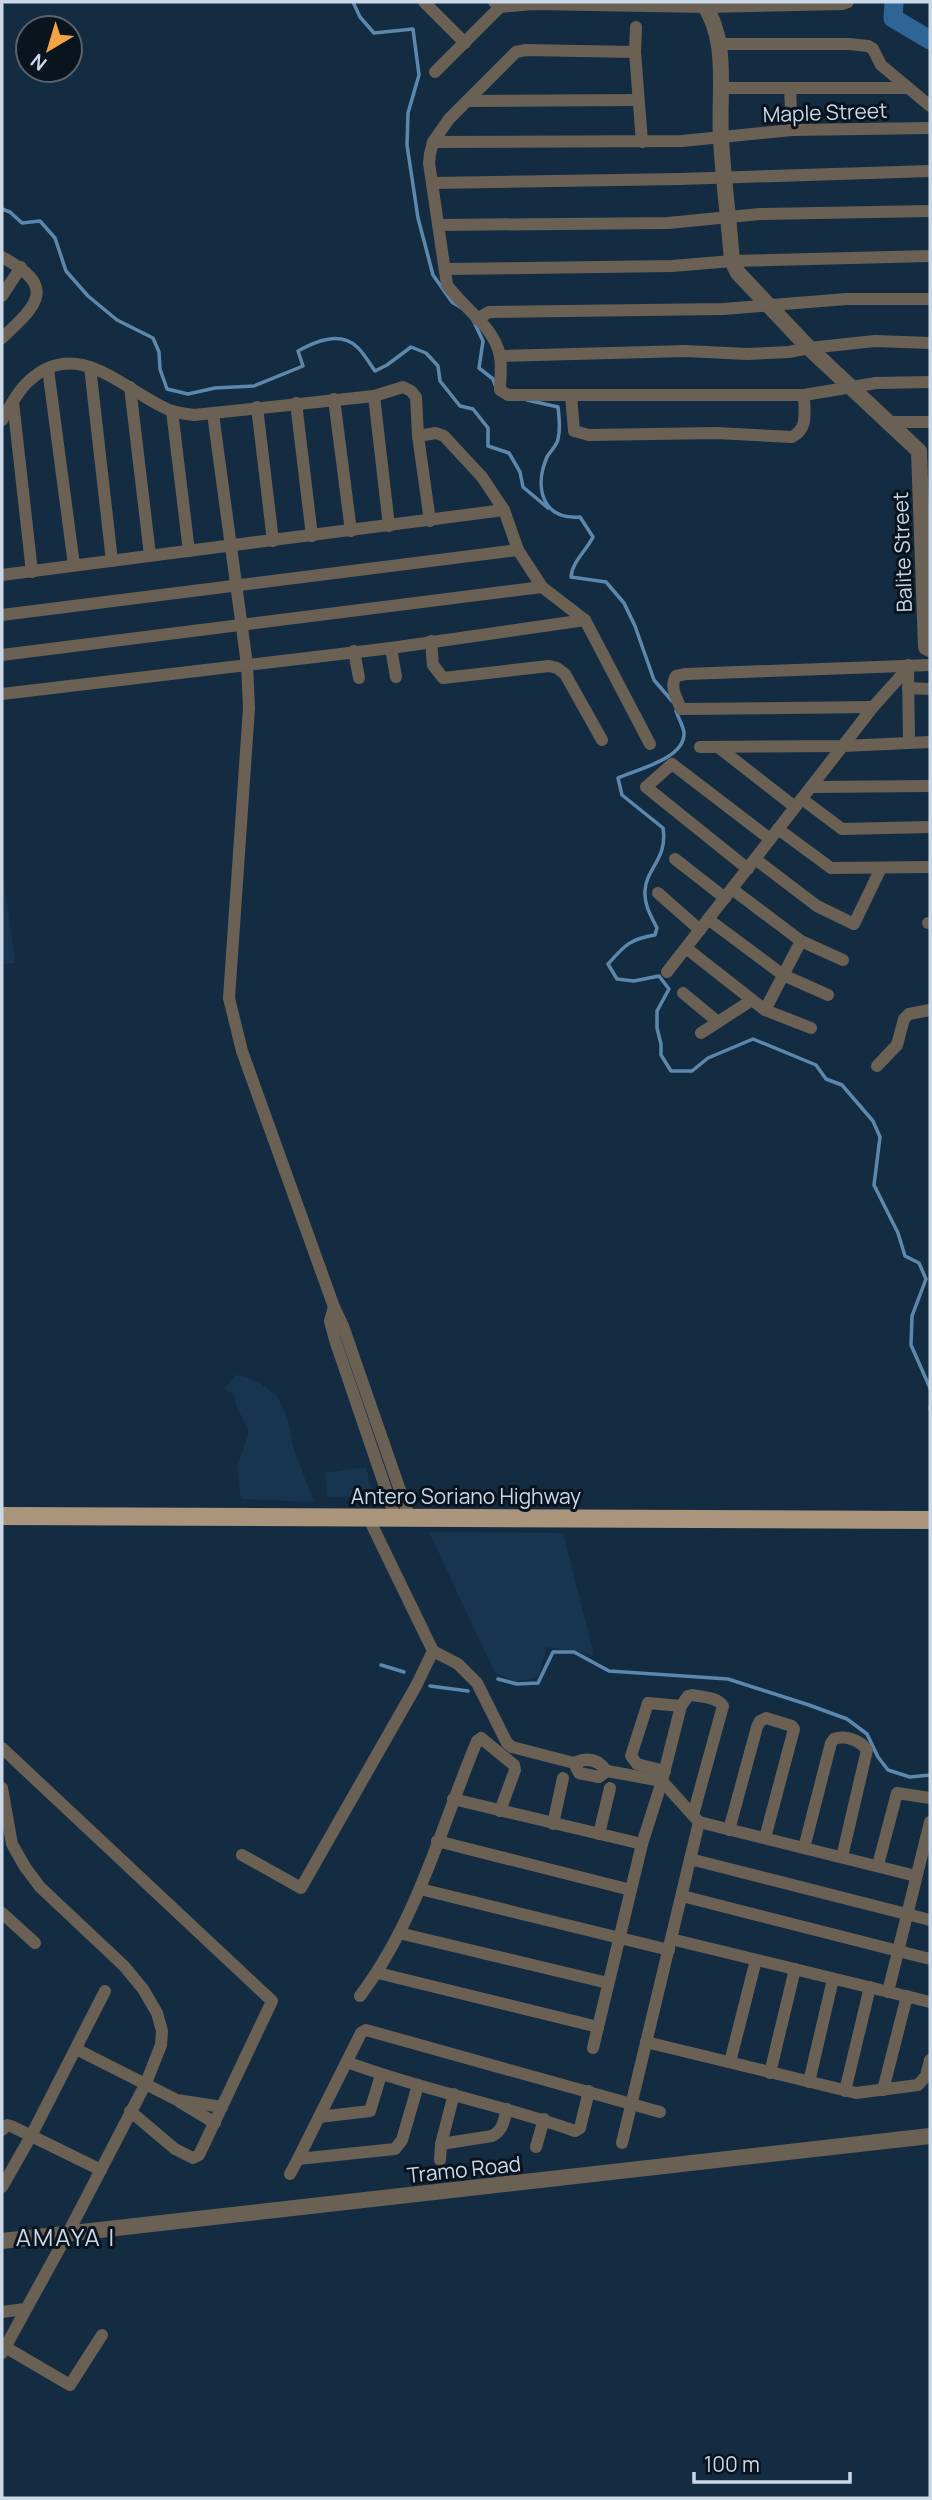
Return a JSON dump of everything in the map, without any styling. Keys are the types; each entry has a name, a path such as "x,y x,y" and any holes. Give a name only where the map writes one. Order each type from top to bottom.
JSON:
{"main road":[{"name":"Antero Soriano Highway","path":"2,1516 930,1520"}],"street":[{"path":"424,2 465,43"},
{"path":"435,72 465,43 497,4 848,2"},
{"path":"704,4 715,24 722,88 720,137 732,261 738,273 809,348 890,422 930,422"},
{"path":"636,27 635,52 642,142"},
{"path":"717,44 868,46 873,49 881,65 930,106"},
{"path":"635,52 516,52 449,119 433,142 429,163 447,285 491,333 500,356 500,390 504,394 571,396 804,395 876,383 930,382"},
{"path":"722,88 908,88"},
{"path":"790,89 792,130"},
{"path":"467,101 638,100"},
{"name":"Maple Street","path":"433,142 682,142 792,130 930,128"},
{"path":"432,183 930,171"},
{"path":"438,225 667,223 729,216 930,211"},
{"path":"445,269 672,266 732,261 930,256"},
{"path":"2,257 33,277 37,291 36,301 2,338"},
{"path":"2,296 20,267"},
{"path":"477,319 489,312 723,309 848,299 930,299"},
{"path":"500,356 686,351 747,354 789,352 875,341 930,343"},
{"path":"2,420 29,380 48,369 73,363 90,367 172,411 194,415 374,396 403,387 416,397 418,436 430,521"},
{"path":"90,367 112,561"},
{"path":"48,369 74,565"},
{"path":"130,387 150,555"},
{"path":"571,396 574,431 589,435 716,433 792,437 805,425 804,395"},
{"path":"374,396 389,526"},
{"path":"334,399 351,531"},
{"path":"13,402 32,572"},
{"path":"296,403 312,536"},
{"path":"257,407 273,541"},
{"path":"172,411 189,551"},
{"path":"213,414 247,665 248,708 229,998 242,1051 334,1307 330,1321 335,1339 403,1519"},
{"name":"Balite Street","path":"890,422 919,451 926,647 930,649"},
{"path":"418,436 436,433 443,436 482,477 504,510 518,550 542,587 585,620 650,744"},
{"path":"2,575 504,510"},
{"path":"2,615 518,550"},
{"path":"2,655 542,587"},
{"path":"2,694 390,648 585,620"},
{"path":"431,641 433,665 443,678 550,666 557,668 565,674 602,740"},
{"path":"390,648 396,677"},
{"path":"354,651 359,678"},
{"path":"873,707 681,709 673,690 673,681 676,676 686,674 930,665"},
{"path":"908,667 909,743"},
{"path":"667,972 873,707 908,667"},
{"path":"908,688 930,689"},
{"path":"700,747 843,746 930,742"},
{"path":"718,747 798,803 842,829 930,827"},
{"path":"881,868 854,924 817,906 751,864 646,788 672,764 774,834 831,868 930,867"},
{"path":"811,787 930,786"},
{"path":"675,859 801,941 843,960"},
{"path":"658,893 783,975 828,995"},
{"path":"765,1010 801,941"},
{"path":"686,948 765,1010 811,1028"},
{"path":"683,993 718,1023"},
{"path":"701,1033 752,1000"},
{"path":"877,1066 897,1045 904,1019 909,1014 930,1010"},
{"path":"369,1519 433,1651 458,1664 477,1682 509,1746 574,1763 579,1773 589,1776 599,1777 607,1771 663,1776"},
{"path":"242,1855 301,1888 416,1686 433,1651"},
{"path":"593,2048 642,1843 681,1706 688,1696 692,1695 715,1699 723,1706 696,1819 690,1859 622,2143"},
{"path":"681,1706 648,1703 631,1756 637,1764 663,1776 696,1819 916,1876"},
{"path":"729,1829 757,1727 760,1721 766,1718 792,1726 793,1729 765,1838"},
{"path":"804,1848 831,1743 834,1738 840,1737 857,1741 867,1750 842,1857"},
{"path":"360,1996 378,1973 420,1889 453,1799 477,1741 481,1738 513,1765 515,1770 500,1811"},
{"path":"2,1748 272,2001 199,2155 193,2158 175,2149 130,2111"},
{"path":"553,1824 564,1778"},
{"path":"2,1788 12,1844 25,1867 40,1887 124,1966 143,1989 157,2013 162,2031 161,2045 146,2083 3,2350 71,2385 102,2335"},
{"path":"599,1834 610,1788"},
{"path":"878,1866 897,1793 930,1798"},
{"path":"453,1799 642,1843"},
{"path":"888,1992 930,1822"},
{"path":"437,1841 631,1890"},
{"path":"690,1859 930,1920"},
{"path":"420,1889 619,1938 756,1959 930,2002"},
{"path":"681,1896 930,1959"},
{"path":"2,1913 35,1943"},
{"path":"399,1933 608,1983"},
{"path":"730,2063 756,1959"},
{"path":"770,2073 795,1969"},
{"path":"378,1973 598,2027"},
{"path":"809,2082 833,1979"},
{"path":"845,2091 870,1987"},
{"path":"2,2187 105,1991"},
{"path":"883,2090 906,1996"},
{"path":"290,2174 361,2033 366,2030 660,2112"},
{"path":"646,2042 856,2093 923,2082 930,2060"},
{"path":"76,2049 146,2083 215,2123"},
{"path":"347,2062 381,2075 544,2119 575,2131 580,2129 589,2091"},
{"path":"319,2117 370,2111 381,2075"},
{"path":"298,2159 395,2149 402,2140 418,2085"},
{"path":"440,2160 441,2144 454,2094"},
{"path":"177,2100 222,2107"},
{"path":"441,2144 498,2133 503,2126 507,2109"},
{"path":"536,2147 544,2119"},
{"path":"2,2130 7,2125 11,2126 101,2170"},
{"name":"Tramo Road","path":"2,2241 930,2136"},
{"path":"2,2312 25,2309"}],"shaded area":[{"path":"2,866 15,963 2,964"},
{"path":"236,1375 261,1384 277,1396 287,1417 294,1450 314,1502 241,1499 237,1468 249,1431 236,1405 234,1394 224,1389"},
{"path":"366,1467 373,1496 327,1497 325,1473"},
{"path":"429,1532 563,1533 594,1655 547,1647 538,1677 515,1682 495,1673"}],"waterway":[{"path":"353,2 360,17 374,33 413,29 419,75 408,113 407,145 418,218 433,275 452,302 460,307"},
{"path":"894,2 893,18 930,40"},
{"path":"2,209 10,212 22,223 40,221 55,238 66,271 88,296 117,320 153,338 167,389 188,394 215,388 254,386 303,366 298,351 328,339 350,342 362,352 375,371 411,347 426,353 438,366 440,381 460,406 473,409 488,428 488,446 509,453 520,472 523,487 548,508"},
{"path":"474,322 483,341 479,368 493,379 495,385"},
{"path":"527,400 558,407 558,439 547,457 541,479 544,499 557,513 567,517 580,517 593,537 577,561 571,577 606,582 624,603 654,680 672,701"},
{"path":"676,711 684,732 683,741 677,749 659,762 618,778 622,795 663,828 664,839 645,891 647,906 657,928 655,935 628,944 608,964 617,979 634,981 659,976 669,989 657,1011 657,1028 661,1055 671,1071 692,1071 708,1058 753,1039 816,1065 826,1079 842,1085 873,1121 880,1137 874,1185 898,1233 905,1256 919,1263 926,1279 912,1316 911,1345 930,1388"},
{"path":"498,1679 517,1684 538,1683 553,1652 574,1652 609,1671 728,1679 847,1719 867,1734 888,1770 910,1777 930,1775"},
{"path":"381,1665 404,1672"},
{"path":"430,1686 468,1691"}],"district":[{"name":"AMAYA I","path":"66,2236"}]}
